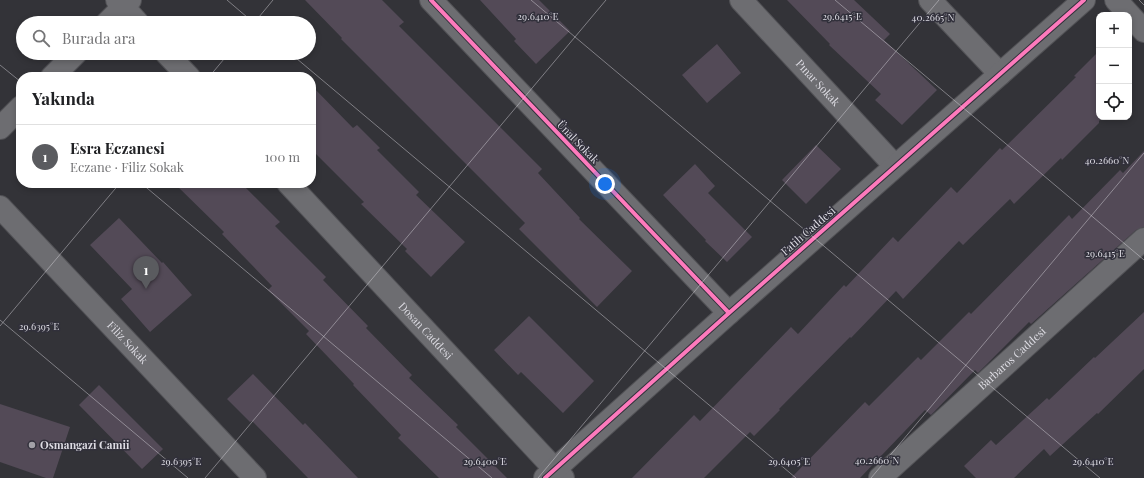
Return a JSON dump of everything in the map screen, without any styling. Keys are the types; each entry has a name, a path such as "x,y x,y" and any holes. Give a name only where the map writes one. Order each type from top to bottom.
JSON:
{"street":[{"name":"Ünal Sokak","path":"432,0 728,313"},
{"name":"Pınar Sokak","path":"741,0 895,166"},
{"path":"930,0 1000,74"},
{"name":"Fatih Caddesi","path":"554,475 728,313 1084,0"},
{"path":"1116,0 1144,31"},
{"path":"112,16 123,2 133,16"},
{"path":"57,72 69,60"},
{"path":"173,60 184,72"},
{"path":"0,128 16,112"},
{"name":"Dosan Caddesi","path":"293,188 554,475"},
{"name":"Filiz Sokak","path":"0,207 256,478"},
{"name":"Barbaros Caddesi","path":"880,478 1144,239"}],"building":[{"path":"305,0 382,0 404,22 399,26 542,169 538,173 580,218 579,219 632,271 597,307 519,229 525,223 341,39 342,38"},
{"path":"480,0 539,0 570,31 536,64 514,41 516,39"},
{"path":"787,0 854,0 890,34 884,40 937,90 902,125 875,100 881,94 829,45 830,44"},
{"path":"717,44 741,73 707,103 682,75"},
{"path":"1096,54 1096,120 1100,120 1099,123 1062,160 1061,158 1014,204 1010,199 963,245 959,241 903,299 896,291 754,436 750,432 704,478 632,478 694,415 700,421 791,327 798,334 844,285 846,287 893,237 898,242 951,187 957,193 1000,148 1002,150 1076,77 1074,76"},
{"path":"316,90 353,128 357,125 380,148 377,150 419,192 416,195 465,242 431,277 405,251 407,249 361,204 364,202 316,154"},
{"path":"816,145 841,169 806,204 782,180"},
{"path":"1144,151 1144,227 1136,230 1031,324 1029,322 978,373 975,370 931,415 925,410 860,478 791,478 865,402 869,406 918,357 921,360 969,312 971,314 1069,215 1072,219 1120,170 1123,173"},
{"path":"695,164 715,186 708,193 752,237 727,262 705,241 706,240 663,195"},
{"path":"179,188 246,188 280,222 275,226 326,277 323,280 368,326 366,328 412,375 409,378 458,425 456,427 507,478 439,478 398,438 401,435 306,334 309,331 268,290 272,286 222,234 224,232"},
{"path":"119,218 162,263 163,262 192,295 150,332 121,299 132,289 90,245"},
{"path":"1144,312 1144,369 1098,414 1097,413 1050,456 1044,449 1014,478 976,478 964,466 991,440 996,445 1047,398 1049,400"},
{"path":"529,316 594,381 563,413 521,372 518,375 494,350"},
{"path":"253,374 303,425 305,423 358,478 308,478 252,421 250,422 227,399"},
{"path":"99,385 163,449 142,469 79,405"},
{"name":"Osmangazi Camii","path":"0,404 70,427 53,478 46,478 0,462"}],"cycle path":[{"path":"431,0 729,313"},
{"path":"545,478 729,313 1084,0"}],"place":[{"name":"Esra Eczanesi","path":"146,289"},
{"name":"Osmangazi Camii","path":"32,445"}]}
